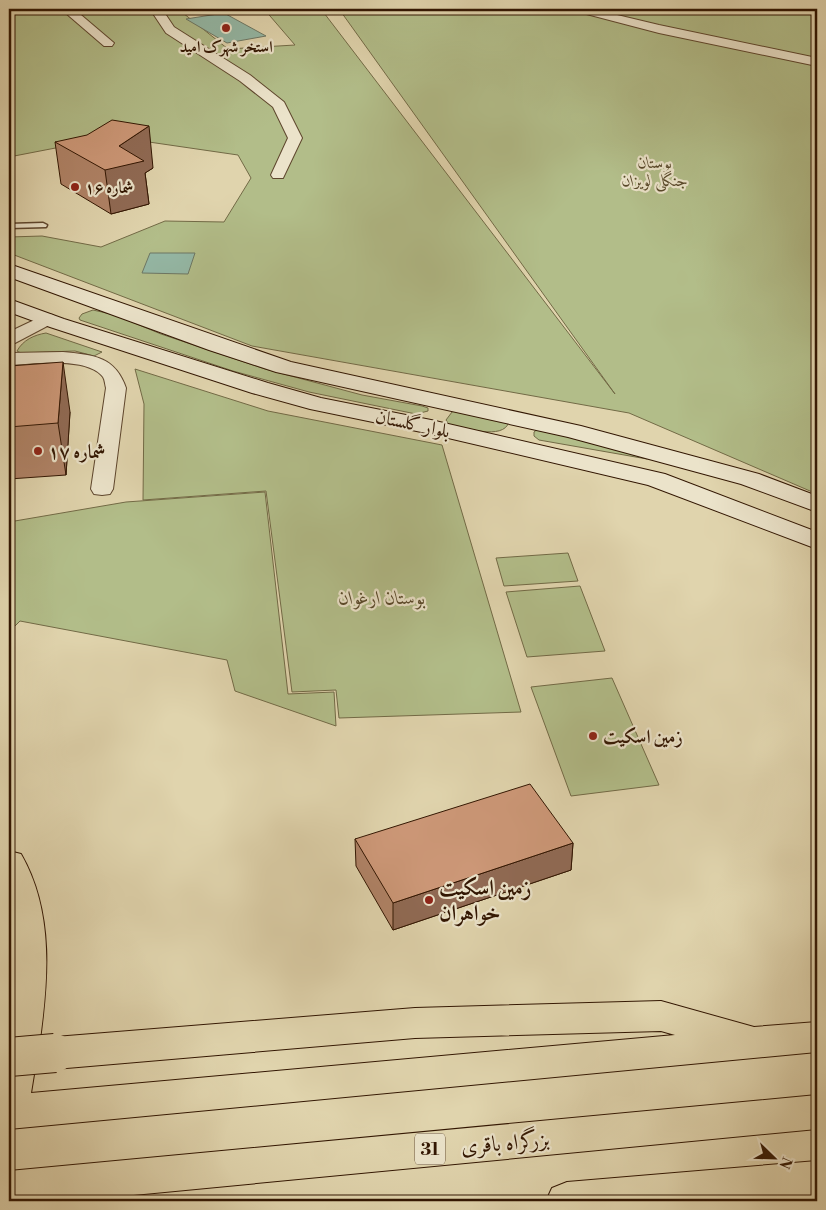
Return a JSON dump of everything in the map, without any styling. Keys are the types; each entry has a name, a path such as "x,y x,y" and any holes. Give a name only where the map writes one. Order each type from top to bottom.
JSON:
{"highway":[{"path":"9,863 18,881 30,945 23,1029 9,1110 50,1108 817,1037"},
{"path":"9,1057 415,1023 661,1016 756,1042"},
{"name":"بزرگراه باقری","path":"26,1186 817,1112"},
{"path":"567,1201 817,1179"}],"main road":[{"name":"بلوار گلستان","path":"9,270 217,345 284,367 574,431 731,474 817,505"},
{"path":"52,321 100,302"},
{"name":"بلوار گلستان","path":"9,305 52,321 260,388 318,404 431,427 656,479 817,541"},
{"path":"431,427 450,403"}],"street":[{"path":"67,9 108,43"},
{"path":"156,9 170,30 245,78 279,105 295,138 278,175"},
{"path":"579,9 659,29 817,62"},
{"path":"9,339 52,321"},
{"path":"9,359 80,359 98,365 111,374 116,388 102,489"}],"lane":[{"path":"9,226 43,225"}],"green space":[{"name":"بوستان جنگلی لویزان","path":"9,9 178,9 228,49 295,45 264,9 321,9 615,394 339,9 817,9 817,494 629,413 252,346 9,253 9,237 42,236 101,247 165,221 224,222 251,178 238,155 142,141 71,145 9,157"},
{"path":"93,310 115,315 161,334 265,369 362,395 422,406 428,408 428,411 416,414 309,392 233,371 80,320 79,318 82,314"},
{"path":"46,333 102,352 94,356 75,351 21,353 17,351 29,339"},
{"name":"بوستان ارغوان","path":"135,369 268,411 442,445 521,712 339,718 336,690 292,692 266,491 143,500 144,404"},
{"path":"457,409 509,422 505,428 491,432 449,425 446,420"},
{"path":"539,428 649,458 539,440 534,436 534,432"},
{"path":"265,492 288,694 334,692 336,726 235,691 227,660 20,621 9,632 9,522 126,502"},
{"path":"568,553 578,581 504,586 496,558"},
{"path":"580,586 605,651 527,657 506,592"},
{"name":"زمین اسکیت","path":"612,678 659,785 571,796 531,687"}],"shaded area":[{"name":"استخر شهرک امید","path":"224,13 266,36 227,43 186,19"},
{"path":"150,253 195,253 188,274 142,273"}],"building":[{"path":"112,120 149,126 119,146 144,161 105,170 55,142 87,135"},
{"path":"63,362 58,423 9,427 10,366"},
{"path":"530,784 573,843 393,903 355,839"}],"place":[{"name":"استخر شهرک امید","path":"226,28"},
{"name":"شماره ۱۶","path":"75,187"},
{"name":"شماره ۱۷","path":"38,451"},
{"name":"زمین اسکیت","path":"593,736"},
{"name":"زمین اسکیت خواهران","path":"429,900"}]}
